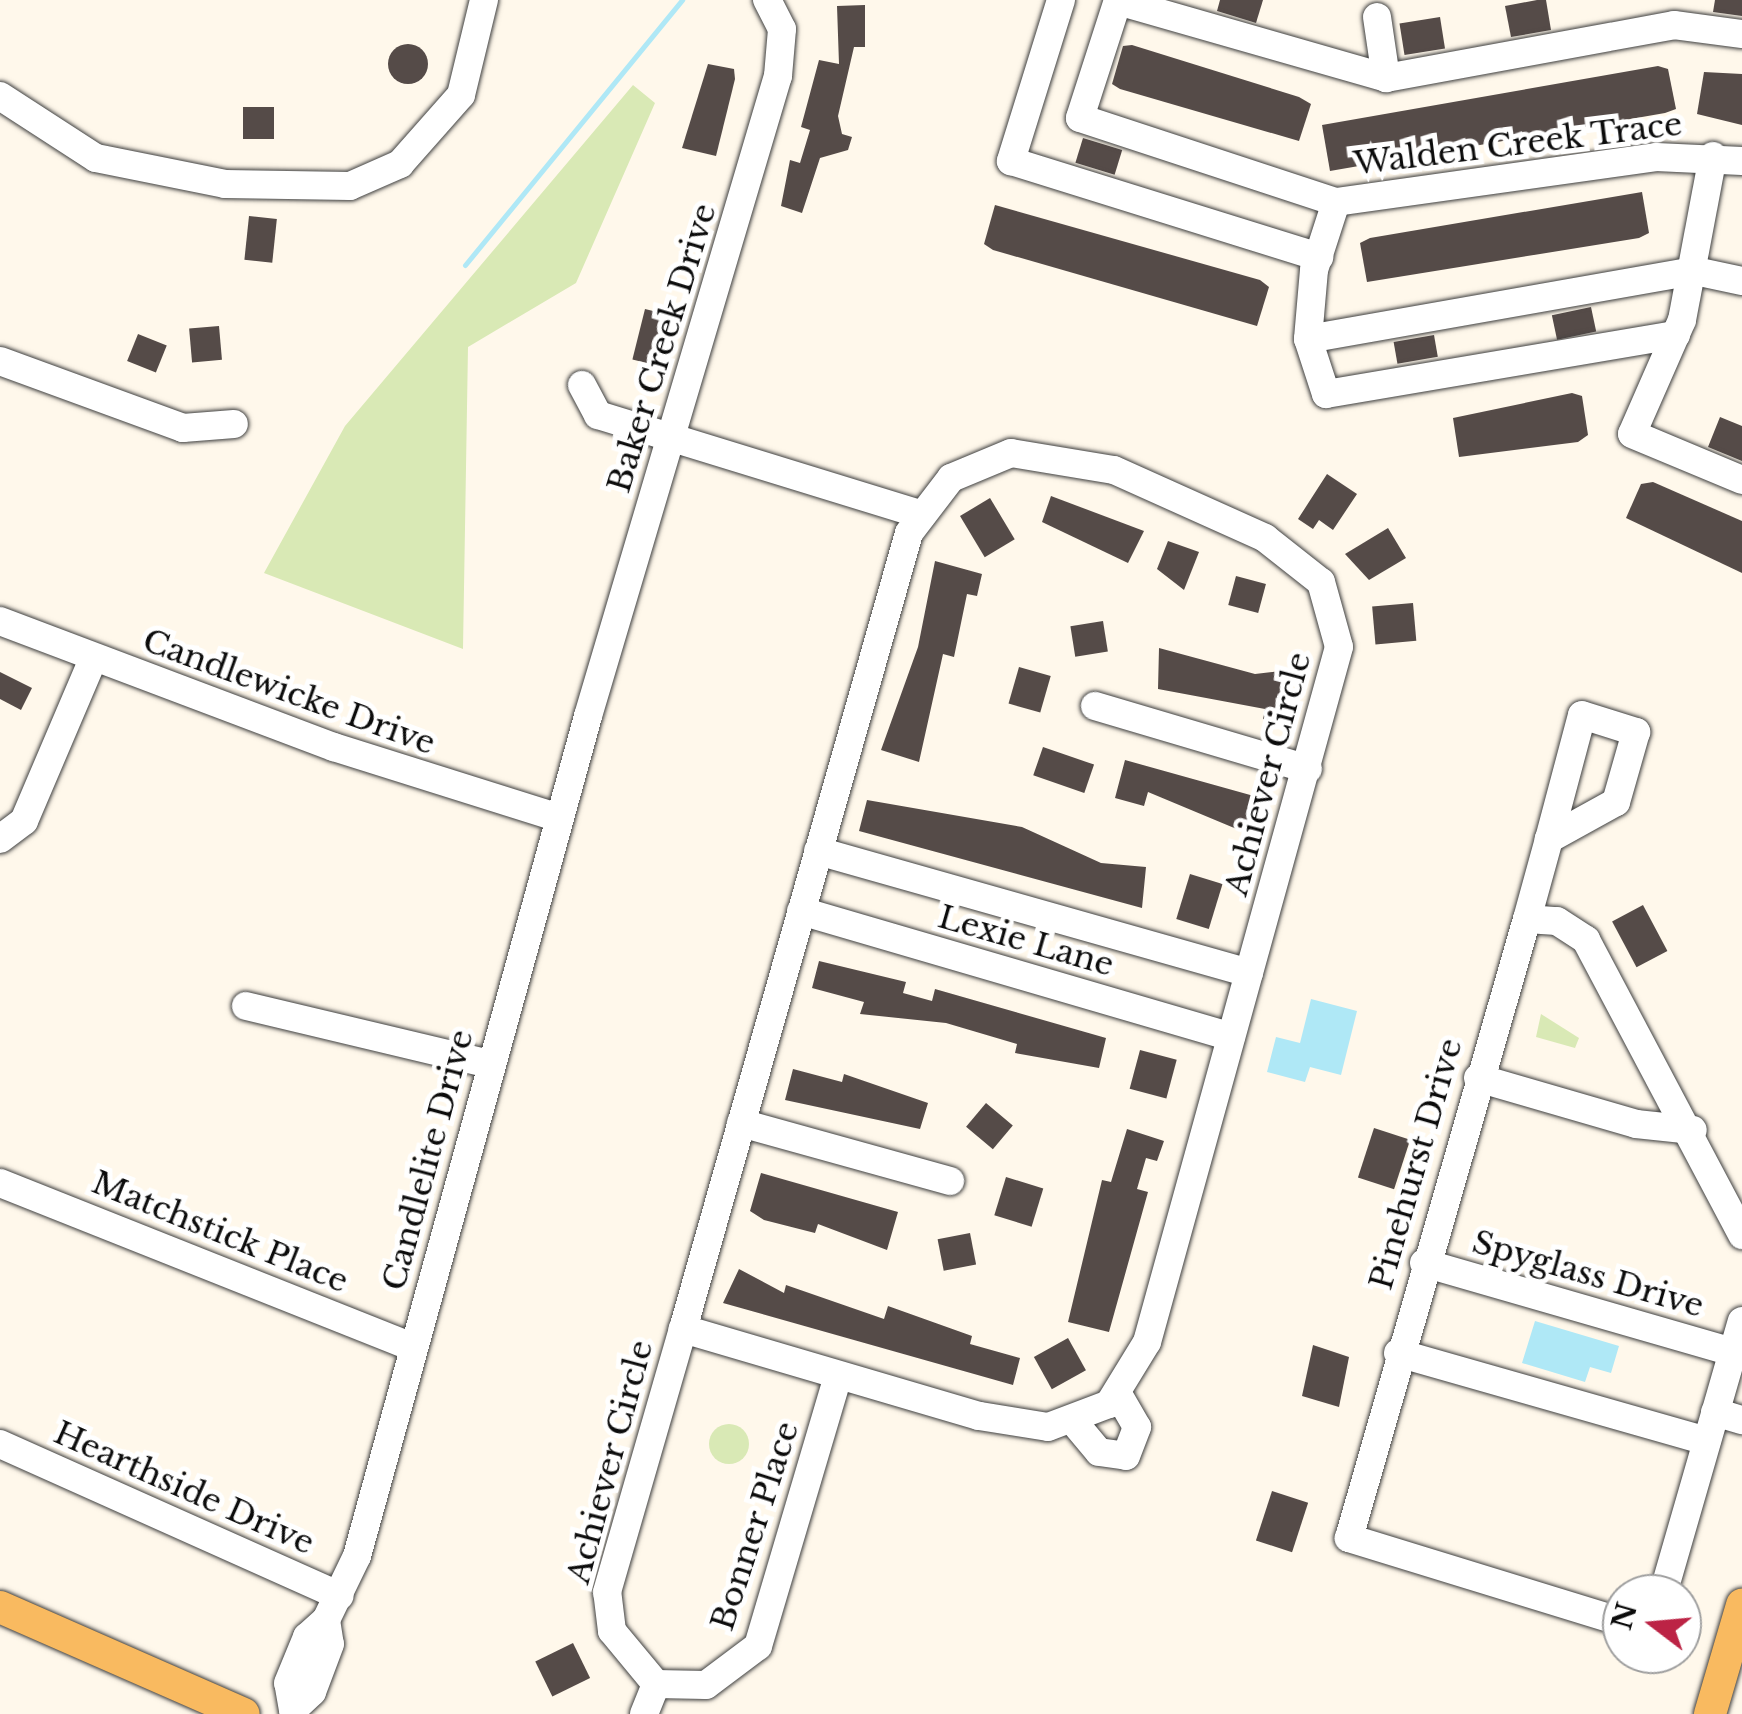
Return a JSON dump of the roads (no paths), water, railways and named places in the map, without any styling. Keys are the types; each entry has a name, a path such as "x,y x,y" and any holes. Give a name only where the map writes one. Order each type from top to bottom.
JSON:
{"main road":[{"path":"1710,1714 1742,1605"},
{"path":"0,1608 244,1714"}],"street":[{"path":"0,96 96,158 224,184 338,188 400,164 462,95 484,0"},
{"name":"Baker Creek Drive","path":"588,716 778,76 782,29 767,0"},
{"path":"1061,0 1011,161 1318,257"},
{"path":"1118,0 1386,78 1674,25 1742,34"},
{"name":"Walden Creek Trace","path":"1118,0 1080,118 1336,202 1713,156 1742,161"},
{"path":"1377,17 1386,78"},
{"path":"1713,156 1695,272 1676,335 1632,434 1742,480"},
{"path":"1336,202 1318,257 1308,339 1314,375 1326,394 1341,397 1676,335"},
{"path":"1308,339 1695,272 1742,281"},
{"path":"0,362 183,428 234,424"},
{"path":"582,385 598,414 917,514"},
{"name":"Achiever Circle","path":"656,1684 612,1631 607,1592 917,514 976,462 1044,452 1114,470 1296,558 1321,582 1340,646 1147,1342 1117,1394 1073,1421 980,1416 683,1329"},
{"name":"Candlewicke Drive","path":"0,621 93,659 560,818"},
{"path":"0,840 24,820 93,659"},
{"path":"1095,706 1308,768"},
{"name":"Candlelite Drive","path":"292,1712 288,1682 307,1637 333,1608 413,1347 588,716"},
{"name":"Pinehurst Drive","path":"1548,839 1398,1353 1349,1538 1602,1616"},
{"name":"Lexie Lane","path":"818,851 1249,973"},
{"name":"Lexie Lane","path":"801,911 1231,1037"},
{"path":"1527,919 1556,921 1586,940 1693,1130 1742,1234"},
{"path":"246,1006 490,1064"},
{"path":"1478,1078 1636,1124 1693,1130"},
{"path":"741,1123 950,1180"},
{"name":"Matchstick Place","path":"0,1182 413,1347"},
{"name":"Spyglass Drive","path":"1424,1263 1733,1352"},
{"path":"1669,1574 1707,1442 1730,1403 1733,1352 1742,1321"},
{"path":"1398,1353 1707,1442"},
{"name":"Bonner Place","path":"656,1684 706,1685 758,1646 838,1376"},
{"path":"1073,1421 1099,1452 1126,1456 1138,1427 1117,1394"},
{"name":"Hearthside Drive","path":"0,1444 333,1608"},
{"path":"644,1714 656,1684"}],"water":[{"path":"1311,999 1357,1011 1341,1075 1310,1067 1305,1082 1267,1072 1276,1037 1300,1043"},
{"path":"1535,1321 1619,1346 1611,1373 1590,1367 1585,1382 1522,1363"}],"waterway":[{"path":"465,265 682,0"}]}
